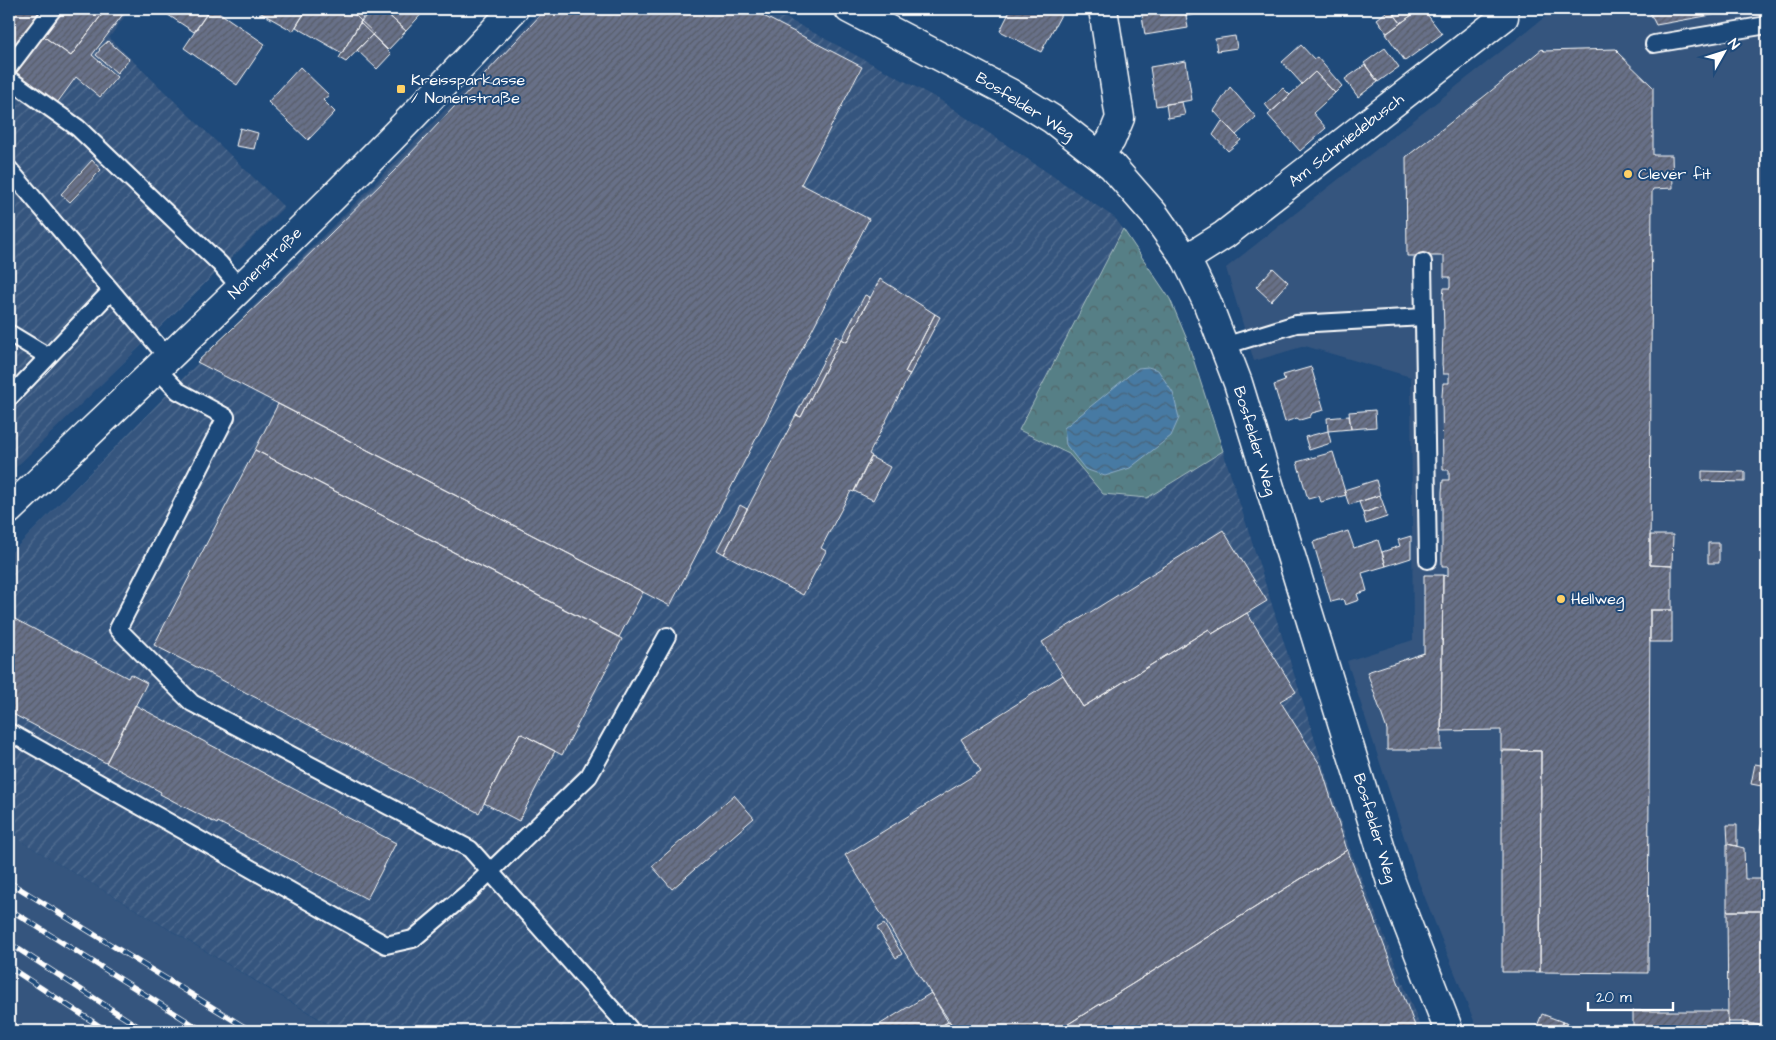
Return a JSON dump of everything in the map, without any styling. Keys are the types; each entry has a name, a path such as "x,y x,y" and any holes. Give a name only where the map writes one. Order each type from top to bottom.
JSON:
{"street":[{"name":"Nonenstraße","path":"9,510 360,170 514,9"},
{"name":"Bosfelder Weg","path":"849,9 1010,94 1052,119 1112,166 1154,214 1186,259 1207,302 1238,383 1391,882 1449,1031"},
{"path":"1099,155 1111,140 1120,118 1102,9"},
{"name":"Am Schmiedebusch","path":"1186,259 1224,235 1504,18"}],"lane":[{"path":"9,67 53,9"},
{"path":"1654,44 1767,24"},
{"path":"9,79 78,128 220,264 240,288"},
{"path":"9,170 111,291 162,363 178,391 226,416 118,629 192,703 470,849 629,1028 628,1031"},
{"path":"1423,262 1428,560"},
{"path":"9,398 111,291"},
{"path":"1224,346 1296,324 1424,317"},
{"path":"9,333 47,356"},
{"path":"9,732 386,945 413,939 471,890 590,776 667,636"}],"shaded area":[{"path":"9,9 130,9 109,38 284,207 9,474"},
{"path":"542,9 769,9 940,100 1115,218 1123,229 1019,430 1069,454 1104,494 1147,498 1223,451 1349,847 1422,1031 340,1031 9,834 9,555 373,185"},
{"path":"1555,9 1767,9 1767,1031 1478,1031 1418,880 1347,661 1413,640 1411,377 1305,346 1254,361 1226,268"},
{"path":"9,834 339,1031 9,1031"}],"green space":[{"path":"1123,229 1170,299 1186,337 1223,451 1147,498 1103,494 1069,454 1019,430"}],"water":[{"path":"1148,367 1158,370 1173,393 1179,418 1171,436 1130,468 1105,476 1085,469 1066,445 1064,428 1138,368"}],"building":[{"path":"15,9 46,9 9,58 9,17"},
{"path":"46,9 62,9 43,36 71,56 106,9 127,9 92,55 117,77 100,97 76,77 57,103 9,68"},
{"path":"62,9 106,9 71,56 43,36"},
{"path":"159,9 210,9 194,32"},
{"path":"210,9 214,9 265,44 237,85 184,48"},
{"path":"254,9 307,9 293,31"},
{"path":"307,9 349,9 361,21 342,53 296,27"},
{"path":"349,9 368,9 361,21"},
{"path":"372,9 382,9 406,31 388,50 360,23"},
{"path":"382,9 426,9 406,31"},
{"path":"546,9 750,9 862,67 801,184 869,219 670,606 197,362 394,171"},
{"path":"1011,9 1058,9 1063,11 1041,52 1000,31"},
{"path":"1141,9 1185,9 1188,28 1145,35"},
{"path":"1185,9 1214,9 1215,11 1186,16"},
{"path":"1390,9 1420,9 1401,23"},
{"path":"1390,9 1401,23 1387,33 1377,19"},
{"path":"1420,9 1423,9 1442,34 1405,61 1386,34"},
{"path":"1648,9 1716,9 1717,14 1656,25"},
{"path":"1716,9 1744,9 1717,14"},
{"path":"361,21 374,33 346,62 339,58"},
{"path":"372,35 391,54 377,69 357,50"},
{"path":"1235,36 1237,48 1217,51 1215,39"},
{"path":"108,41 129,59 117,73 96,55 99,49"},
{"path":"1301,45 1314,59 1317,57 1342,86 1335,93 1315,72 1302,84 1282,62"},
{"path":"1385,48 1399,67 1378,82 1364,63"},
{"path":"1542,49 1544,51 1616,49 1653,87 1653,155 1672,155 1673,188 1653,189 1652,191 1650,565 1672,566 1672,610 1650,610 1648,973 1540,972 1541,751 1501,751 1501,730 1441,731 1443,575 1448,576 1448,566 1442,566 1442,492 1443,480 1449,480 1449,470 1443,470 1442,396 1443,383 1449,383 1449,374 1443,374 1442,364 1443,297 1444,288 1450,288 1450,277 1444,277 1444,256 1407,256 1406,157"},
{"path":"1186,61 1192,100 1156,106 1150,67"},
{"path":"1365,65 1378,82 1358,97 1345,79"},
{"path":"300,67 329,95 323,100 335,112 308,140 268,102"},
{"path":"1315,72 1335,93 1313,113 1326,128 1300,151 1268,115"},
{"path":"1230,87 1256,117 1236,135 1214,111"},
{"path":"1283,88 1290,95 1271,112 1265,104"},
{"path":"1182,102 1185,115 1168,118 1166,104"},
{"path":"1222,121 1241,140 1228,151 1213,135"},
{"path":"240,128 258,133 254,149 236,146"},
{"path":"92,160 101,170 70,202 61,194"},
{"path":"1273,268 1288,282 1271,301 1256,287"},
{"path":"880,279 935,314 905,372 910,374 869,454 872,456 854,492 851,491 821,548 826,551 803,595 724,554 796,415 801,417 841,339 847,342"},
{"path":"865,295 870,297 847,342 842,339"},
{"path":"935,314 940,317 910,374 905,372"},
{"path":"836,336 841,339 801,417 796,415"},
{"path":"1311,367 1324,410 1312,413 1310,417 1300,420 1297,418 1285,422 1274,385 1285,381 1283,375"},
{"path":"278,404 643,592 619,637 255,450"},
{"path":"1375,410 1376,427 1351,429 1349,412"},
{"path":"1349,416 1351,429 1328,431 1327,418"},
{"path":"1328,431 1331,443 1309,450 1305,437"},
{"path":"255,450 622,639 562,755 520,733 479,813 154,645"},
{"path":"1333,452 1346,495 1321,502 1319,496 1308,499 1297,462"},
{"path":"871,457 890,467 873,500 854,491"},
{"path":"1702,471 1745,472 1745,482 1702,481"},
{"path":"1376,480 1380,495 1349,505 1344,490"},
{"path":"1380,495 1384,506 1363,513 1359,502"},
{"path":"740,505 747,509 724,554 717,550"},
{"path":"1384,506 1387,517 1366,524 1363,513"},
{"path":"1223,530 1267,601 1212,634 1209,629 1083,707 1042,642"},
{"path":"1348,531 1354,548 1378,540 1386,566 1362,573 1367,591 1357,594 1359,600 1345,605 1343,599 1331,602 1313,542"},
{"path":"1650,535 1673,535 1672,566 1650,565"},
{"path":"1411,536 1411,558 1386,566 1382,552 1400,546 1398,540"},
{"path":"1708,543 1719,543 1719,563 1708,563"},
{"path":"1424,575 1443,575 1441,750 1387,750 1387,730 1367,672 1424,653"},
{"path":"1650,610 1672,610 1672,642 1650,642"},
{"path":"1247,613 1296,692 1280,701 1321,766 1347,850 1057,1031 956,1031 920,977 845,855 981,771 961,739 1063,675 1083,707 1209,629 1212,634"},
{"path":"9,616 128,678 130,674 147,683 106,763 9,712"},
{"path":"135,705 396,843 367,899 218,822 217,824 106,763"},
{"path":"520,733 555,751 519,821 484,803"},
{"path":"1502,750 1541,751 1540,972 1502,972"},
{"path":"1755,764 1767,766 1767,787 1751,784"},
{"path":"734,795 754,818 672,889 652,866"},
{"path":"1767,796 1767,833 1760,831"},
{"path":"1727,825 1737,825 1737,846 1728,844"},
{"path":"1727,844 1744,848 1745,879 1767,879 1767,911 1727,911"},
{"path":"1347,850 1417,1031 1057,1031"},
{"path":"1727,911 1767,911 1767,1027 1743,1022 1728,1022"},
{"path":"884,924 902,954 896,958 877,928"},
{"path":"931,993 948,1022 932,1031 869,1031"},
{"path":"1633,1011 1727,1011 1728,1031 1633,1031"},
{"path":"1542,1014 1563,1022 1559,1031 1535,1031"},
{"path":"948,1022 956,1031 932,1031"},
{"path":"1562,1022 1566,1023 1588,1031 1559,1031"},
{"path":"1743,1022 1767,1027 1767,1031 1743,1031"}],"railway":[{"path":"9,882 251,1031"},
{"path":"9,909 203,1031"},
{"path":"9,943 145,1031"},
{"path":"9,967 107,1031"}],"place":[{"name":"Kreissparkasse / Nonenstraße","path":"401,89"},
{"name":"Clever fit","path":"1628,174"},
{"name":"Hellweg","path":"1561,599"}]}
